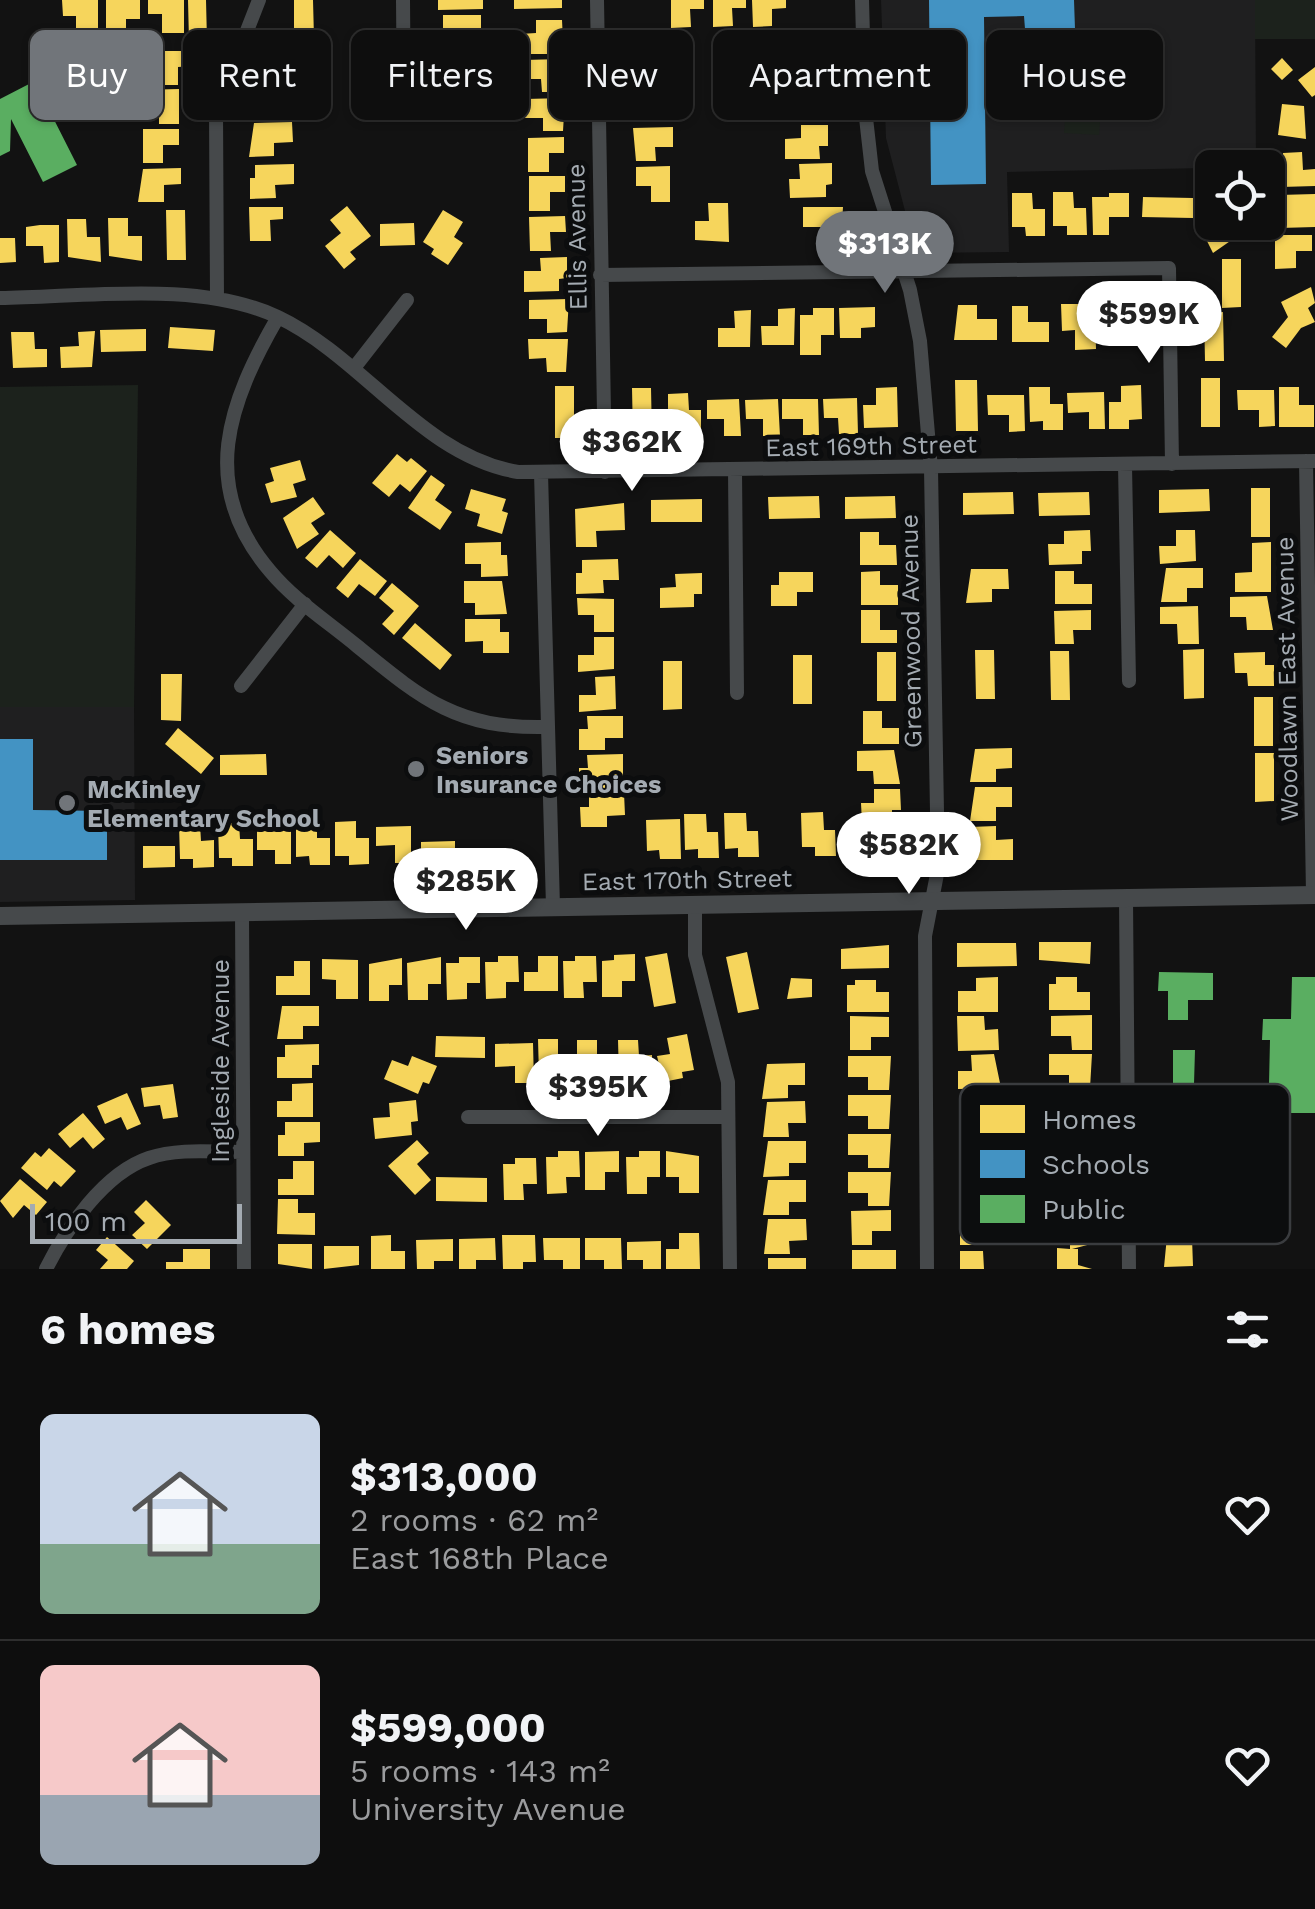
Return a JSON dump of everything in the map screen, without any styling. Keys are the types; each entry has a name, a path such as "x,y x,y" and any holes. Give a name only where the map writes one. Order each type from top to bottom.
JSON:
{"street":[{"path":"217,298 216,110 259,0"},
{"path":"402,0 403,30"},
{"name":"Ellis Avenue","path":"597,0 606,472"},
{"name":"Greenwood Avenue","path":"862,0 864,109 872,171 901,274 910,290 920,341 931,469 938,869 925,936 928,1269"},
{"path":"600,275 1169,268 1172,464"},
{"name":"East 169th Street","path":"0,298 217,298 278,317 354,368 469,457 494,468 540,473 1310,461"},
{"path":"354,368 407,300"},
{"path":"278,317 236,395 228,467 234,504 252,545 269,570 306,604 426,702 492,726 546,727"},
{"name":"Woodlawn East Avenue","path":"1310,461 1314,895"},
{"path":"1125,465 1128,681"},
{"path":"735,470 738,693"},
{"path":"540,473 553,908"},
{"path":"241,686 306,604"},
{"name":"East 170th Street","path":"0,916 1314,895"},
{"path":"1126,898 1128,1084"},
{"path":"694,905 695,955 726,1068 730,1269"},
{"name":"Ingleside Avenue","path":"242,913 244,1269"},
{"path":"468,1117 728,1116"},
{"path":"46,1269 77,1221 130,1166 166,1154 242,1152"},
{"path":"1129,1244 1129,1269"}],"shaded area":[{"path":"881,0 1255,0 1256,150 1195,150 1195,168 1007,172 1009,252 916,253 886,138 885,120 966,120 966,30 882,30"},
{"path":"1255,0 1315,0 1315,39 1255,39"},
{"path":"1065,120 1100,120 1099,135 1064,133"},
{"path":"138,385 134,707 0,707 0,387"},
{"name":"McKinley Elementary School","path":"0,707 134,707 135,900 0,902"}],"building: Homes":[{"path":"62,0 98,0 98,30 76,30 76,16 63,16"},
{"path":"106,0 140,0 140,19 126,19 126,30 106,30"},
{"path":"148,0 184,0 183,33 163,33 162,14 148,14"},
{"path":"188,0 206,0 207,30 189,30"},
{"path":"294,0 313,0 314,30 294,30"},
{"path":"438,0 483,0 483,9 438,10"},
{"path":"514,0 562,0 562,8 514,9"},
{"path":"671,0 704,0 704,9 690,9 691,27 671,28"},
{"path":"713,0 746,0 746,8 732,8 733,26 713,27"},
{"path":"752,0 786,0 786,8 772,9 772,26 753,27"},
{"path":"443,15 481,15 481,30 437,30 443,28"},
{"path":"536,20 562,20 562,30 549,30 549,54 529,54 529,33 536,33"},
{"path":"163,51 183,51 178,85 163,85"},
{"path":"1282,58 1293,70 1282,80 1271,69"},
{"path":"549,59 549,92 542,92 541,79 529,79 529,60"},
{"path":"1315,67 1315,95 1312,97 1298,80"},
{"path":"163,89 179,89 179,124 159,124 163,120"},
{"path":"549,98 549,120 564,120 563,131 543,131 543,118 529,118 529,99"},
{"path":"1282,104 1304,106 1306,139 1278,135"},
{"path":"292,122 293,142 274,143 274,156 249,157 254,123"},
{"path":"801,125 828,125 828,146 819,146 820,159 785,159 785,139 801,138"},
{"path":"673,127 673,147 655,147 656,161 636,161 633,128"},
{"path":"143,129 179,129 179,145 163,145 163,163 143,163"},
{"path":"564,137 564,153 549,153 549,172 528,172 528,138"},
{"path":"1302,152 1303,170 1315,169 1315,186 1285,187 1285,153"},
{"path":"832,163 832,184 826,185 826,197 790,198 789,179 800,179 799,164"},
{"path":"294,164 294,184 275,185 276,198 250,199 250,178 255,178 255,165"},
{"path":"670,166 670,202 651,202 651,186 636,186 636,167"},
{"path":"181,168 181,184 164,185 164,202 138,202 143,169"},
{"path":"529,176 565,176 565,192 550,192 550,211 529,211"},
{"path":"1053,192 1073,192 1074,208 1086,208 1087,235 1067,235 1067,226 1053,226"},
{"path":"1012,193 1032,193 1033,209 1045,209 1045,236 1026,236 1025,227 1012,227"},
{"path":"1109,193 1129,193 1129,217 1109,217 1109,235 1093,235 1092,197 1109,197"},
{"path":"1315,194 1315,227 1285,228 1285,195"},
{"path":"1143,197 1193,198 1193,218 1142,217"},
{"path":"708,203 728,203 729,242 695,240 695,221 709,221"},
{"path":"347,206 371,236 350,252 356,259 344,269 325,246 341,233 330,220"},
{"path":"249,207 283,207 283,219 270,220 271,241 250,241"},
{"path":"803,207 843,207 841,240 821,240 821,227 803,227"},
{"path":"166,210 185,210 186,260 167,260"},
{"path":"443,210 463,222 454,237 463,243 448,265 431,254 434,249 423,242"},
{"path":"565,216 566,232 550,232 551,251 530,251 529,217"},
{"path":"108,218 128,218 128,236 142,236 142,261 109,256"},
{"path":"67,219 86,219 87,237 100,237 101,262 68,257"},
{"path":"414,223 415,245 380,246 380,224"},
{"path":"59,225 59,262 44,263 43,246 26,246 26,227"},
{"path":"1285,235 1312,235 1312,251 1296,251 1296,268 1275,269 1275,240 1285,240"},
{"path":"0,238 15,238 16,262 0,263"},
{"path":"1206,240 1232,240 1213,253"},
{"path":"567,257 567,278 559,279 559,291 524,292 524,271 541,271 540,258"},
{"path":"1222,259 1241,259 1241,307 1222,308"},
{"path":"1311,287 1315,303 1308,308 1315,322 1301,328 1286,348 1272,337 1288,317 1281,302"},
{"path":"569,299 567,332 547,333 547,319 529,319 529,300"},
{"path":"1099,303 1135,303 1136,342 1115,343 1115,336 1100,336"},
{"path":"1061,304 1081,304 1082,310 1095,310 1096,349 1075,350 1075,330 1062,331"},
{"path":"958,305 977,305 977,319 997,319 997,340 954,340"},
{"path":"1012,306 1028,306 1028,322 1049,322 1049,342 1012,342"},
{"path":"875,307 875,327 861,328 861,338 840,338 839,308"},
{"path":"795,308 794,345 762,345 761,326 778,326 778,309"},
{"path":"813,308 834,308 834,335 821,335 821,355 800,355 800,315 813,315"},
{"path":"751,310 750,347 718,347 718,328 735,328 734,311"},
{"path":"1223,312 1224,361 1205,361 1204,313"},
{"path":"170,327 215,330 213,351 168,348"},
{"path":"146,329 146,351 101,352 100,330"},
{"path":"95,331 92,367 61,368 60,347 79,346 78,332"},
{"path":"11,332 34,332 35,349 47,349 47,367 13,368"},
{"path":"528,339 568,339 566,372 547,372 546,358 529,359"},
{"path":"1201,378 1220,378 1220,427 1201,427"},
{"path":"955,380 977,380 978,431 956,431"},
{"path":"1141,385 1142,419 1129,420 1129,429 1109,429 1109,402 1121,402 1121,386"},
{"path":"555,386 574,386 574,438 555,438"},
{"path":"897,387 898,427 864,428 863,405 876,405 876,388"},
{"path":"1029,387 1050,387 1050,404 1063,404 1063,430 1043,430 1043,421 1030,422"},
{"path":"1279,387 1299,387 1299,405 1314,405 1314,427 1279,427"},
{"path":"632,388 651,388 652,437 633,437"},
{"path":"1237,390 1274,390 1275,426 1259,427 1259,410 1238,410"},
{"path":"1104,392 1105,429 1089,429 1089,412 1068,413 1067,393"},
{"path":"688,393 689,410 701,410 701,436 682,437 681,428 668,428 668,394"},
{"path":"987,395 1024,395 1025,431 1009,432 1009,415 988,415"},
{"path":"857,398 858,434 839,434 838,418 824,418 823,399"},
{"path":"739,399 741,436 724,436 724,419 707,419 707,400"},
{"path":"778,399 780,436 763,436 763,419 746,419 745,400"},
{"path":"782,399 818,399 819,435 803,435 803,419 782,419"},
{"path":"397,454 407,462 411,458 427,471 410,492 400,484 389,497 372,483"},
{"path":"300,460 306,480 293,484 297,497 271,503 265,484 274,481 270,468"},
{"path":"431,475 445,485 435,500 452,512 440,530 408,508"},
{"path":"1251,488 1270,488 1270,537 1251,537"},
{"path":"471,489 506,499 502,511 508,513 502,534 477,526 480,514 465,509"},
{"path":"1209,489 1210,511 1159,513 1159,490"},
{"path":"1013,492 1014,514 963,515 963,493"},
{"path":"1089,492 1090,515 1039,516 1038,493"},
{"path":"819,496 820,518 769,519 768,497"},
{"path":"895,496 896,518 845,519 845,497"},
{"path":"313,497 325,514 311,523 319,534 297,549 283,518"},
{"path":"702,499 702,522 651,522 651,500"},
{"path":"624,503 625,530 596,531 597,547 576,547 575,509"},
{"path":"330,530 356,553 343,568 329,555 317,568 305,558"},
{"path":"1090,530 1091,551 1082,551 1082,564 1049,565 1048,544 1064,544 1064,531"},
{"path":"1176,530 1195,530 1196,561 1160,564 1159,546 1176,546"},
{"path":"860,532 879,532 879,545 896,545 897,565 860,565"},
{"path":"501,542 501,555 507,555 508,576 481,577 481,564 465,564 465,543"},
{"path":"1271,542 1271,592 1235,592 1235,573 1252,572 1252,543"},
{"path":"360,559 387,581 375,596 359,584 348,598 336,588"},
{"path":"618,559 619,580 603,580 604,593 576,594 576,573 582,573 582,560"},
{"path":"1166,568 1203,568 1203,588 1187,588 1187,602 1161,602"},
{"path":"971,569 1008,569 1009,589 992,589 992,602 966,603"},
{"path":"880,571 880,585 898,585 898,605 861,605 861,572"},
{"path":"1055,571 1074,571 1074,584 1092,584 1092,604 1055,604"},
{"path":"779,572 813,572 813,592 797,592 797,606 771,606 771,585 779,585"},
{"path":"702,573 702,594 694,594 694,607 660,608 660,588 676,587 675,574"},
{"path":"464,581 502,581 507,614 475,615 475,603 464,603"},
{"path":"392,583 419,606 394,635 382,624 394,611 379,598"},
{"path":"1267,596 1273,630 1247,630 1246,617 1230,617 1230,597"},
{"path":"577,598 614,599 614,632 594,632 594,615 578,615"},
{"path":"1198,606 1199,644 1178,644 1177,624 1160,624 1160,607"},
{"path":"861,610 880,610 880,630 897,630 897,643 861,643"},
{"path":"1091,610 1091,630 1073,630 1074,644 1055,644 1054,611"},
{"path":"465,619 500,619 500,632 509,632 509,653 483,653 483,641 465,642"},
{"path":"415,623 452,655 440,670 402,638"},
{"path":"594,637 614,637 614,669 578,672 578,655 594,655"},
{"path":"1204,649 1204,698 1184,699 1183,650"},
{"path":"975,650 994,650 995,699 976,699"},
{"path":"1050,651 1069,651 1070,700 1051,700"},
{"path":"877,652 896,652 896,701 877,701"},
{"path":"1265,652 1265,665 1274,665 1274,686 1248,686 1247,673 1235,673 1234,653"},
{"path":"793,655 812,655 812,704 793,704"},
{"path":"663,661 682,661 682,709 663,710"},
{"path":"161,674 182,674 181,721 161,720"},
{"path":"615,676 616,709 579,712 579,695 596,695 595,677"},
{"path":"1254,697 1273,697 1273,746 1254,746"},
{"path":"863,711 882,711 882,728 899,728 899,744 863,744"},
{"path":"587,716 623,716 623,738 605,738 605,750 579,750 579,729 588,729"},
{"path":"178,728 214,758 201,774 165,744"},
{"path":"1012,748 1012,768 996,769 996,782 970,782 975,749"},
{"path":"894,750 900,784 874,784 873,771 857,771 857,751"},
{"path":"1255,753 1274,753 1274,801 1255,802"},
{"path":"266,754 267,775 220,775 220,755"},
{"path":"623,754 623,776 605,777 605,788 579,788 579,768 588,768 587,755"},
{"path":"975,787 1012,787 1012,807 996,807 996,821 970,821"},
{"path":"874,789 900,789 901,810 892,810 892,823 862,823 861,803 874,803"},
{"path":"624,793 625,815 607,816 607,827 581,827 580,807 589,807 589,794"},
{"path":"823,812 824,830 835,830 836,856 815,856 815,847 802,847 801,813"},
{"path":"724,813 746,813 747,831 758,831 759,857 738,857 738,848 725,849"},
{"path":"684,814 706,814 707,832 718,832 719,858 698,858 698,849 685,850"},
{"path":"680,819 681,859 660,859 659,850 647,851 646,820"},
{"path":"356,821 356,838 369,838 369,864 349,865 349,856 335,856 335,822"},
{"path":"296,822 317,822 317,838 330,838 330,865 310,865 309,856 296,857"},
{"path":"218,823 239,823 240,839 253,839 253,866 232,866 232,858 219,858"},
{"path":"179,824 200,824 201,841 214,840 214,867 193,868 193,859 180,859"},
{"path":"411,826 411,863 395,863 395,845 376,846 376,827"},
{"path":"996,826 996,840 1013,839 1013,860 976,860 970,827"},
{"path":"291,830 291,864 275,864 275,850 257,850 257,831"},
{"path":"455,841 455,863 421,863 421,842"},
{"path":"143,846 175,846 175,867 143,868"},
{"path":"1039,942 1091,942 1090,964 1039,960"},
{"path":"957,943 1016,943 1017,966 957,967"},
{"path":"889,945 889,968 841,969 841,949"},
{"path":"747,952 759,1009 738,1013 726,957"},
{"path":"667,953 676,1003 654,1007 645,957"},
{"path":"635,954 635,981 622,981 622,997 602,997 602,961 614,960 614,955"},
{"path":"498,956 518,956 519,982 506,982 506,998 486,999 485,962 498,962"},
{"path":"538,956 558,956 558,991 524,991 524,972 538,972"},
{"path":"575,956 596,956 597,982 583,982 584,998 564,998 563,961 575,961"},
{"path":"441,957 441,984 428,984 428,1000 408,1000 407,963"},
{"path":"459,957 480,957 480,983 467,983 467,999 447,1000 446,963 459,963"},
{"path":"402,958 402,985 389,985 389,1001 369,1001 369,964"},
{"path":"322,959 358,960 358,999 336,999 336,980 322,979"},
{"path":"294,961 310,961 310,995 276,995 276,976 294,976"},
{"path":"998,977 998,1012 958,1012 958,991 976,991 976,978"},
{"path":"1056,977 1077,977 1077,992 1090,992 1090,1010 1049,1010 1049,984 1056,984"},
{"path":"791,978 812,979 812,997 787,999"},
{"path":"855,980 876,980 876,992 889,992 889,1012 847,1012 847,985 855,985"},
{"path":"282,1006 319,1006 319,1026 303,1026 303,1039 277,1039"},
{"path":"1092,1015 1092,1050 1072,1050 1071,1036 1051,1036 1051,1016"},
{"path":"850,1016 889,1017 889,1037 871,1037 871,1050 850,1050"},
{"path":"957,1016 984,1016 985,1030 998,1029 999,1050 958,1051"},
{"path":"687,1034 694,1070 682,1072 683,1078 663,1082 657,1056 670,1054 667,1038"},
{"path":"436,1036 485,1037 485,1058 435,1057"},
{"path":"538,1039 558,1039 558,1055 572,1055 572,1081 539,1076"},
{"path":"577,1040 597,1040 597,1055 610,1055 611,1082 590,1082 590,1076 577,1076"},
{"path":"618,1040 638,1040 639,1056 652,1055 652,1082 619,1077"},
{"path":"533,1043 534,1083 515,1083 515,1066 495,1067 495,1044"},
{"path":"319,1044 319,1065 312,1065 312,1078 277,1078 277,1057 285,1057 285,1045"},
{"path":"994,1054 1000,1084 960,1084 958,1089 958,1071 972,1071 971,1055"},
{"path":"1049,1054 1092,1054 1090,1084 1069,1084 1069,1075 1049,1075"},
{"path":"412,1056 437,1066 429,1084 423,1082 418,1094 384,1079 392,1060 408,1066"},
{"path":"848,1056 891,1056 889,1090 868,1090 868,1077 848,1077"},
{"path":"805,1063 805,1085 788,1085 788,1098 762,1099 767,1064"},
{"path":"313,1083 313,1117 277,1117 277,1101 292,1101 292,1084"},
{"path":"173,1084 178,1117 163,1119 160,1105 144,1107 141,1088"},
{"path":"127,1093 141,1124 127,1130 121,1117 105,1124 97,1106"},
{"path":"848,1095 891,1095 889,1129 868,1129 868,1116 848,1116"},
{"path":"416,1100 418,1121 411,1122 412,1135 375,1139 373,1118 390,1117 389,1103"},
{"path":"805,1101 806,1123 788,1123 789,1137 763,1137 767,1102"},
{"path":"83,1113 105,1139 93,1149 83,1137 70,1148 58,1134"},
{"path":"285,1122 320,1122 320,1142 304,1143 304,1156 278,1156 278,1135 285,1135"},
{"path":"848,1134 891,1134 889,1168 868,1168 868,1155 848,1155"},
{"path":"417,1140 429,1153 417,1164 431,1180 415,1195 388,1166"},
{"path":"768,1141 806,1141 806,1163 789,1163 789,1176 763,1177"},
{"path":"49,1148 76,1171 61,1187 54,1181 47,1190 21,1168 35,1152 41,1157"},
{"path":"558,1151 579,1151 580,1177 566,1177 567,1193 547,1194 546,1157 558,1157"},
{"path":"619,1151 619,1172 605,1172 605,1190 585,1190 585,1152"},
{"path":"639,1151 660,1151 660,1177 647,1177 647,1194 627,1194 626,1157 639,1157"},
{"path":"666,1151 699,1156 699,1193 679,1193 679,1177 666,1177"},
{"path":"515,1158 536,1158 537,1184 523,1184 524,1200 504,1200 503,1164 515,1164"},
{"path":"293,1161 314,1161 314,1195 278,1195 278,1179 293,1179"},
{"path":"848,1172 891,1172 889,1206 868,1206 868,1193 848,1193"},
{"path":"436,1177 487,1178 487,1202 436,1201"},
{"path":"20,1179 47,1202 36,1215 24,1205 13,1218 0,1201"},
{"path":"768,1180 806,1180 806,1202 789,1202 789,1215 763,1215"},
{"path":"278,1199 298,1199 298,1213 315,1213 315,1235 277,1234"},
{"path":"146,1200 171,1225 147,1249 132,1235 145,1223 134,1212"},
{"path":"891,1210 891,1231 872,1231 872,1245 852,1245 851,1211"},
{"path":"768,1219 806,1219 807,1240 789,1241 790,1254 764,1254"},
{"path":"679,1233 699,1233 700,1269 666,1269 666,1249 679,1249"},
{"path":"391,1235 391,1251 405,1251 405,1269 371,1269 371,1236"},
{"path":"502,1235 535,1235 536,1262 523,1262 523,1269 503,1269"},
{"path":"107,1237 134,1261 127,1269 100,1269 108,1260 96,1250"},
{"path":"495,1238 496,1260 476,1260 476,1269 459,1269 459,1239"},
{"path":"543,1238 580,1238 580,1269 563,1269 563,1260 544,1260"},
{"path":"585,1238 621,1238 622,1269 604,1269 604,1260 585,1260"},
{"path":"453,1239 453,1261 434,1261 434,1269 417,1269 416,1240"},
{"path":"661,1241 661,1269 643,1269 643,1260 627,1260 627,1242"},
{"path":"278,1244 312,1244 312,1269 278,1264"},
{"path":"1070,1244 1091,1244 1072,1249 1078,1249 1078,1265 1092,1269 1057,1269 1057,1248 1070,1249"},
{"path":"1166,1244 1192,1244 1193,1266 1164,1267"},
{"path":"324,1246 359,1246 359,1265 324,1269"},
{"path":"183,1249 210,1249 210,1269 166,1269 166,1262 183,1262"},
{"path":"852,1250 896,1250 896,1269 852,1269"},
{"path":"960,1251 983,1251 984,1269 960,1269"},
{"path":"768,1258 806,1258 806,1269 768,1269"}],"building: Schools":[{"path":"929,0 1074,0 1075,29 1025,29 1024,16 984,17 986,184 931,185 930,120 966,120 966,30 929,30"},
{"path":"0,739 33,739 33,810 107,811 107,860 0,860"}],"building: Public":[{"path":"30,84 30,120 54,120 77,165 43,182 11,119 10,151 0,156 0,99"},
{"path":"1159,972 1213,973 1213,1000 1188,1000 1188,1020 1168,1020 1168,991 1158,991"},
{"path":"1292,977 1315,977 1315,1113 1290,1113 1290,1084 1269,1084 1270,1040 1262,1040 1263,1019 1291,1019"},
{"path":"1173,1050 1195,1050 1194,1084 1173,1084"}],"place":[{"name":"Seniors Insurance Choices","path":"416,769"},
{"name":"McKinley Elementary School","path":"67,803"}]}
